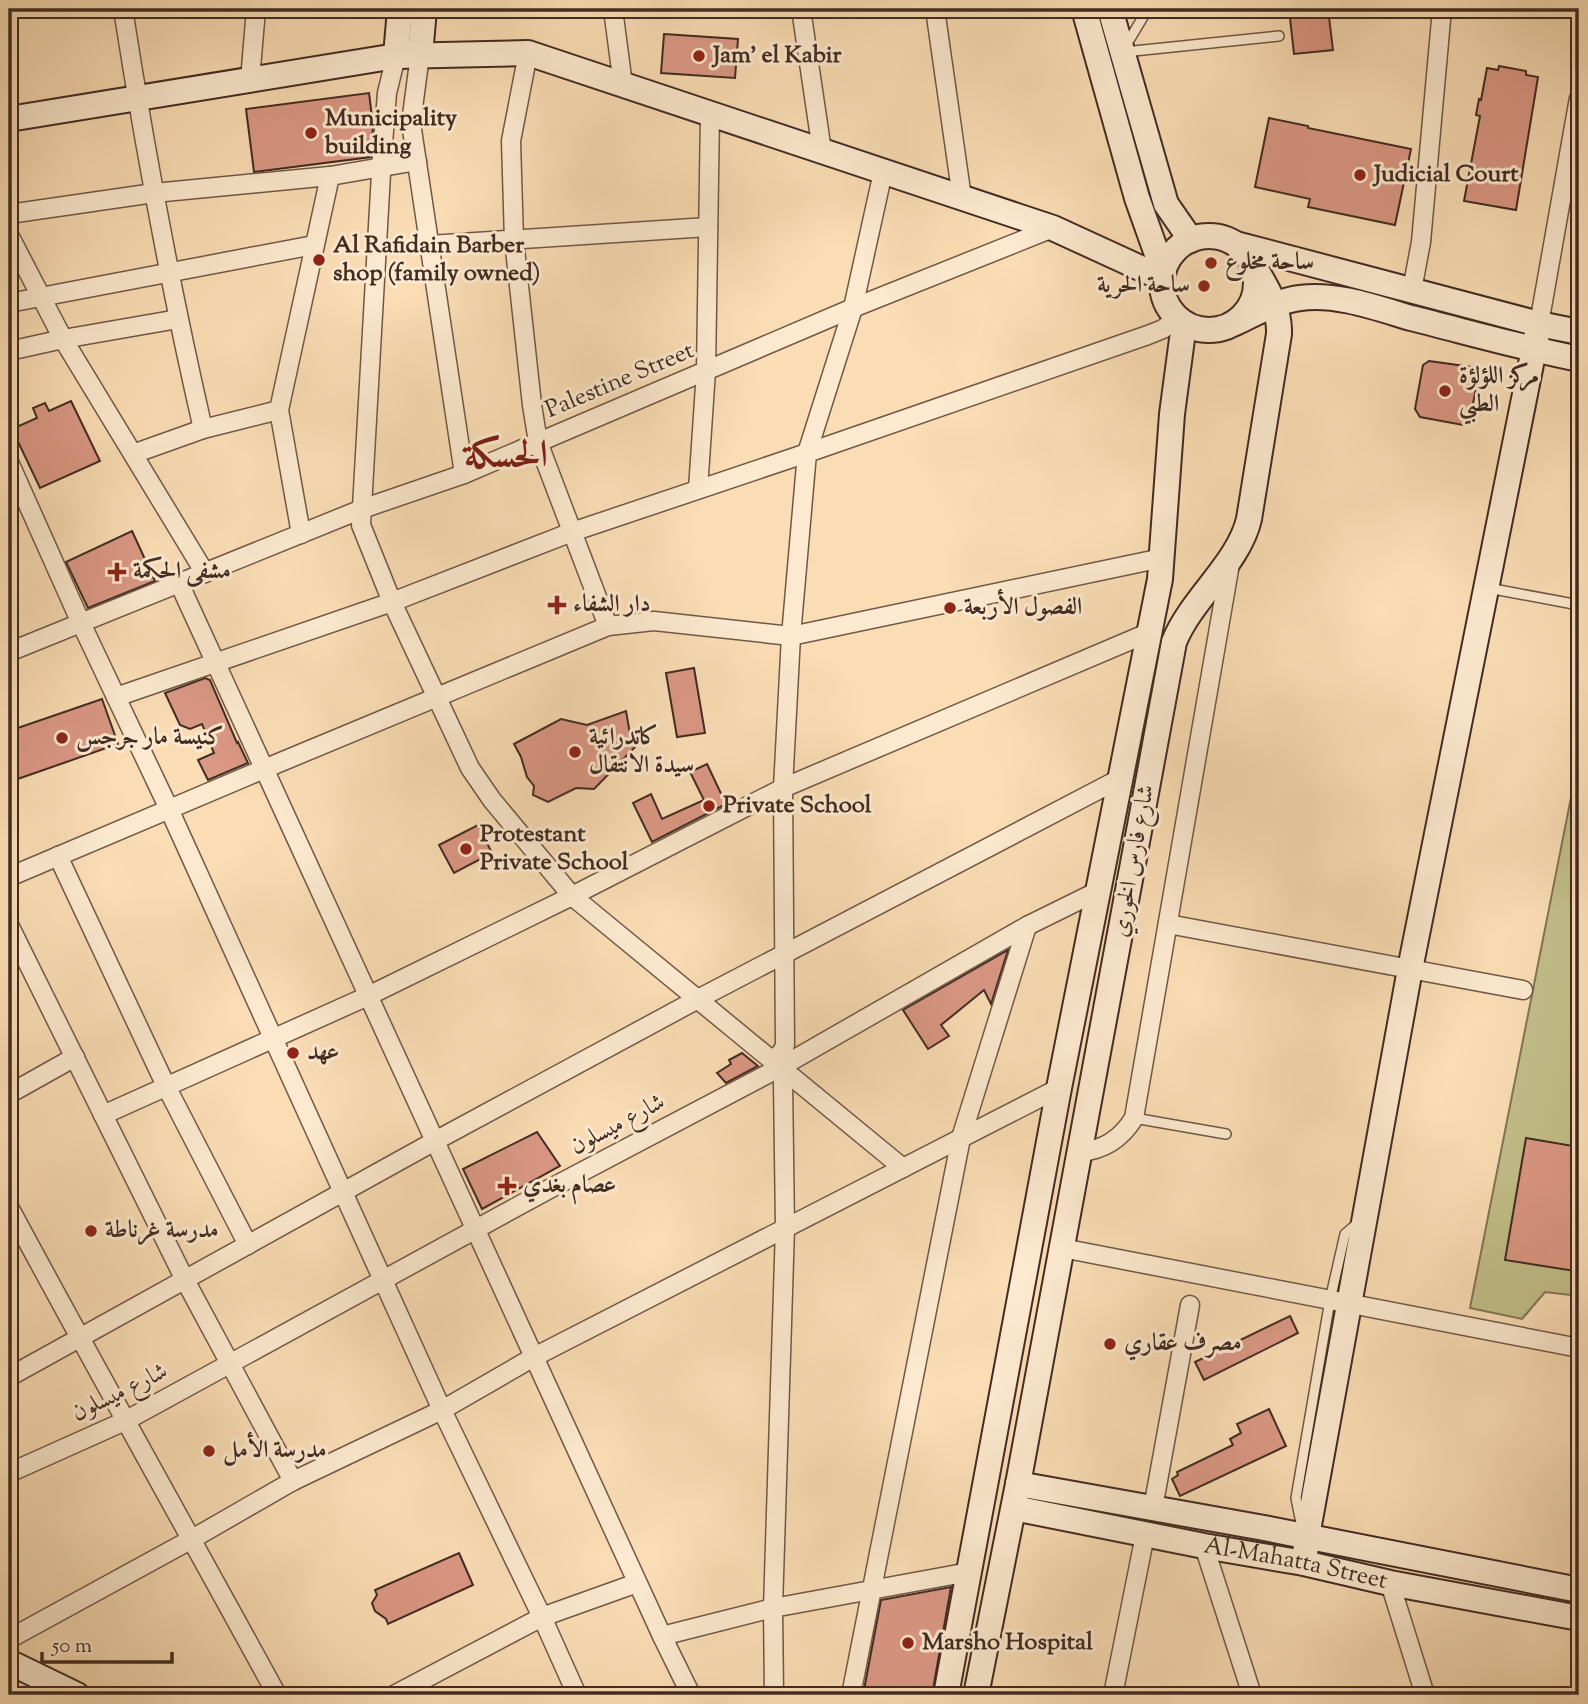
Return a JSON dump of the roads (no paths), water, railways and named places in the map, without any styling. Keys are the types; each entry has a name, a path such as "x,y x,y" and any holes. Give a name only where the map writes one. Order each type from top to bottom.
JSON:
{"street":[{"path":"123,9 169,273 203,429"},
{"path":"250,80 256,9"},
{"path":"400,9 408,56 411,124 416,161 464,474"},
{"path":"424,9 408,56 387,93 361,525 392,602 461,751 481,784 572,896 903,1168"},
{"path":"613,9 623,85"},
{"path":"807,9 801,9 822,151"},
{"path":"935,9 962,198"},
{"path":"1084,9 1137,198 1163,275 1166,303 1181,321 1192,328 1219,330 1275,304 1303,297 1321,297 1347,301 1534,350 1579,359"},
{"path":"1110,9 1166,204 1191,240"},
{"path":"1412,290 1421,242 1442,9"},
{"path":"9,119 408,56 528,53 1054,228 1163,275"},
{"path":"528,53 511,141 514,240 531,405 538,442 608,626"},
{"path":"1304,1563 1339,1302 1365,1217 1410,969 1539,324 1572,178 1579,98"},
{"path":"698,489 706,371 710,114"},
{"path":"9,214 155,193 330,176 416,161"},
{"path":"774,1695 773,1608 785,1228 783,1082 779,1068 785,1045 783,788 791,636 807,453 853,308 883,172"},
{"path":"301,534 279,410 330,176"},
{"path":"429,246 708,227"},
{"name":"Palestine Street","path":"9,652 362,509 464,474 853,308 1054,228"},
{"path":"9,235 63,339 205,573"},
{"path":"1163,275 1174,253 1191,240 1214,236 1222,238 1244,253 1412,290 1579,332"},
{"path":"9,303 314,245"},
{"path":"1235,323 1248,311 1255,295 1257,279 1244,253"},
{"name":"شارع فارس الخوري","path":"976,1695 1016,1496 1174,642 1187,617 1245,534 1249,519 1280,323 1275,304 1244,253"},
{"path":"1279,334 1306,312 1347,301"},
{"path":"9,351 178,319"},
{"path":"116,697 392,602 572,532 807,453 1181,321"},
{"path":"946,1695 1059,1088 1160,579 1181,321"},
{"path":"133,454 203,429 279,410"},
{"path":"9,462 16,499 81,623 169,809 442,1410 542,1616 576,1695"},
{"path":"1080,1152 1109,1145 1124,1133 1134,1118 1232,554"},
{"path":"9,877 608,626 654,621 791,636 1162,558"},
{"path":"179,583 691,1695"},
{"path":"103,1115 368,996 783,788 1150,632"},
{"path":"9,1377 698,999 1121,778"},
{"path":"58,856 166,1086 248,1245"},
{"name":"شارع ميسلون","path":"9,1473 125,1421 553,1186 779,1068 1027,926 1098,891"},
{"path":"1168,924 1522,990"},
{"path":"9,925 185,1280 293,1481"},
{"path":"850,1695 961,1138 1027,926"},
{"path":"9,1094 75,1057"},
{"path":"9,1639 293,1481 442,1410 534,1357 1059,1088"},
{"path":"9,1207 277,1695"},
{"path":"1062,1248 1579,1348"},
{"path":"1153,1508 1190,1305"},
{"name":"Al-Mahatta Street","path":"1016,1496 1153,1508 1579,1590"},
{"name":"Al-Mahatta Street","path":"1016,1496 1145,1535 1304,1563 1391,1583 1579,1618"},
{"path":"1113,1695 1145,1535"},
{"path":"1204,1546 1252,1695"},
{"path":"662,1636 773,1608 969,1573"},
{"path":"400,1694 542,1616 638,1583"},
{"path":"1391,1583 1425,1695"},
{"path":"9,1662 77,1695"}],"lane":[{"path":"1122,52 1146,9"},
{"path":"1122,52 1279,36"},
{"path":"1487,588 1579,605"},
{"path":"1134,1118 1226,1134"}],"place":[{"name":"Jam' el Kabir","path":"699,56"},
{"name":"Municipality building","path":"311,133"},
{"name":"Judicial Court","path":"1360,175"},
{"name":"Al Rafidain Barber shop (family owned)","path":"319,260"},
{"name":"ساحة مخلوع","path":"1211,263"},
{"name":"ساحة الحرية","path":"1204,286"},
{"name":"مركز اللؤلؤة الطبي","path":"1445,391"},
{"name":"مشفى الحكمة","path":"117,572"},
{"name":"دار الشفاء","path":"557,605"},
{"name":"الفصول الأربعة","path":"950,608"},
{"name":"كنيسة مار جرجس","path":"62,738"},
{"name":"كاتدرائية سيدة الانتقال","path":"575,752"},
{"name":"Private School","path":"709,806"},
{"name":"Protestant Private School","path":"466,849"},
{"name":"عهد","path":"293,1053"},
{"name":"عصام بغدي","path":"507,1186"},
{"name":"مدرسة غرناطة","path":"91,1231"},
{"name":"مصرف عقاري","path":"1110,1344"},
{"name":"مدرسة الأمل","path":"209,1451"},
{"name":"Marsho Hospital","path":"908,1643"}],"district":[{"name":"الحسكة","path":"506,457"}]}
